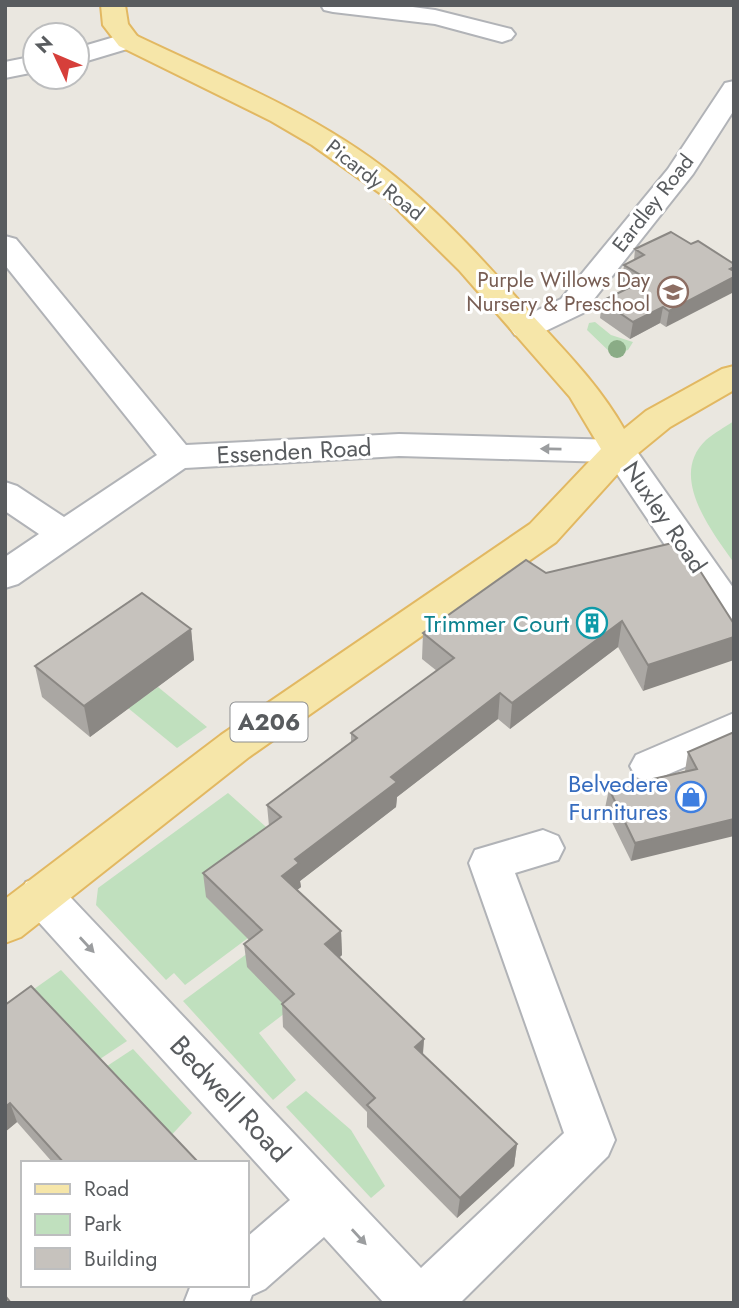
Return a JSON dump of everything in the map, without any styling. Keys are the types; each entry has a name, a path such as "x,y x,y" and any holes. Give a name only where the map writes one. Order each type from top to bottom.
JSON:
{"main road":[{"path":"113,5 116,25 128,41"},
{"name":"Picardy Road","path":"128,41 281,115 360,164 394,190 433,226 592,402 620,451"},
{"name":"A206","path":"5,924 235,746 543,533 620,451 658,419 734,376"}],"street":[{"path":"333,5 435,17 502,34"},
{"path":"91,52 128,41"},
{"name":"Eardley Road","path":"526,328 572,306 679,174 734,89"},
{"path":"5,575 177,457 6,247"},
{"name":"Essenden Road","path":"177,457 399,445 620,451"},
{"name":"Nuxley Road","path":"620,451 734,618"},
{"path":"5,494 65,535"},
{"path":"650,766 734,728"},
{"path":"421,1303 591,1140 490,863 543,848"},
{"name":"Bedwell Road","path":"41,895 421,1303"},
{"path":"248,1269 326,1202"},
{"path":"210,1303 228,1287"}],"green space":[{"path":"595,322 611,335 633,342 628,350 613,355 587,330 589,323"},
{"path":"734,421 734,563 697,503 691,470 695,454 706,440"},
{"path":"158,687 207,727 177,748 128,708"},
{"path":"228,793 283,842 207,897 248,938 185,985 174,973 166,980 96,905 98,888"},
{"path":"256,947 289,1010 259,1033 296,1080 273,1100 183,1001"},
{"path":"61,970 127,1041 91,1065 27,994"},
{"path":"133,1049 192,1113 165,1142 98,1072"},
{"path":"306,1091 351,1130 385,1186 371,1198 286,1107"}],"building":[{"path":"671,232 691,244 698,241 734,264 730,269 734,271 734,277 669,311 663,307 633,322 602,301 647,279 624,265 644,255 635,249"},
{"path":"681,541 734,624 734,637 648,665 622,621 512,703 500,693 391,777 397,782 295,859 299,863 282,876 341,931 325,944 424,1039 415,1047 517,1144 460,1198 367,1105 375,1098 282,1004 294,994 244,944 262,930 203,873 281,817 267,805 357,738 351,733 454,658 423,633 526,560 546,573"},
{"path":"142,593 191,629 84,706 35,666"},
{"name":"Belvedere Furnitures","path":"734,732 734,819 635,843 609,789 697,769 688,752"},
{"path":"31,986 197,1161 62,1161 10,1103 5,1107 5,1005"}],"place":[{"name":"Purple Willows Day Nursery & Preschool","path":"673,292"},
{"name":"Trimmer Court","path":"592,623"},
{"name":"Belvedere Furnitures","path":"691,797"}]}
